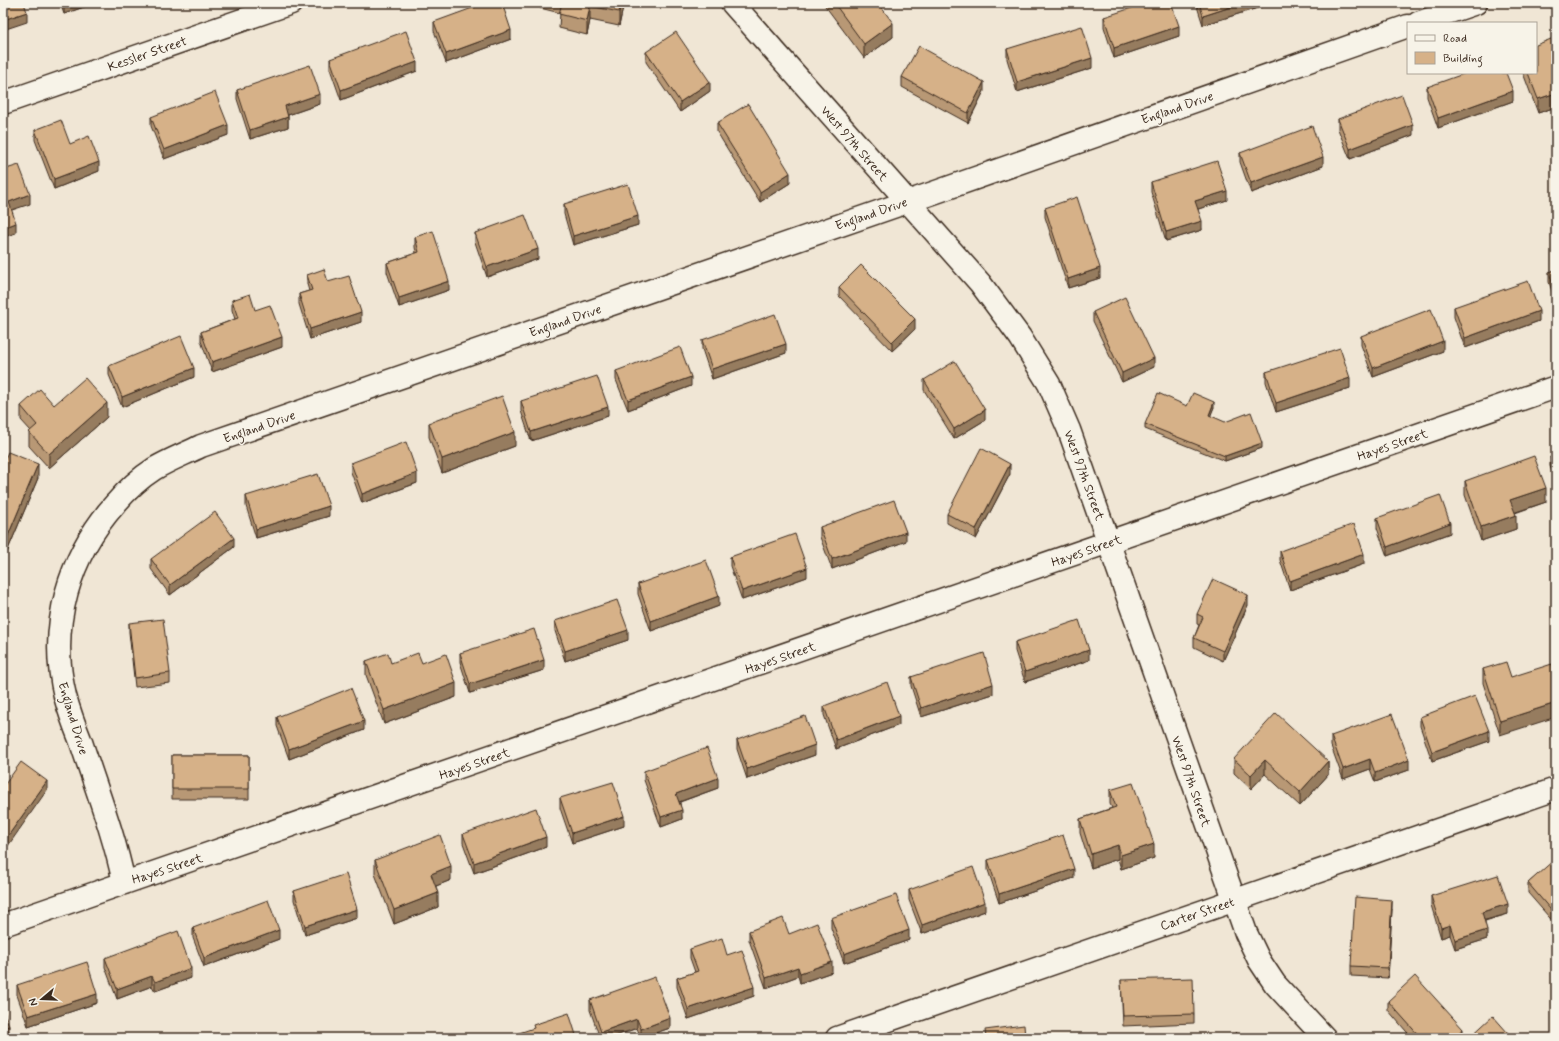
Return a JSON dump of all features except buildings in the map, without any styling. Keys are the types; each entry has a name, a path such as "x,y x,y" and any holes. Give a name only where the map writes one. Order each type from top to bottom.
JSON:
{"street":[{"name":"Kessler Street","path":"3,103 291,3"},
{"name":"West 97th Street","path":"732,3 980,283 1020,336 1049,384 1069,430 1246,932 1259,960 1276,984 1325,1038"},
{"path":"1421,22 1476,3"},
{"name":"England Drive","path":"124,883 117,850 65,697 60,670 60,623 65,597 79,557 99,522 128,489 154,469 201,446 906,201 936,192 1407,26"},
{"name":"Hayes Street","path":"3,925 1556,387"},
{"name":"Carter Street","path":"837,1038 871,1033 1234,900 1556,789"}]}
